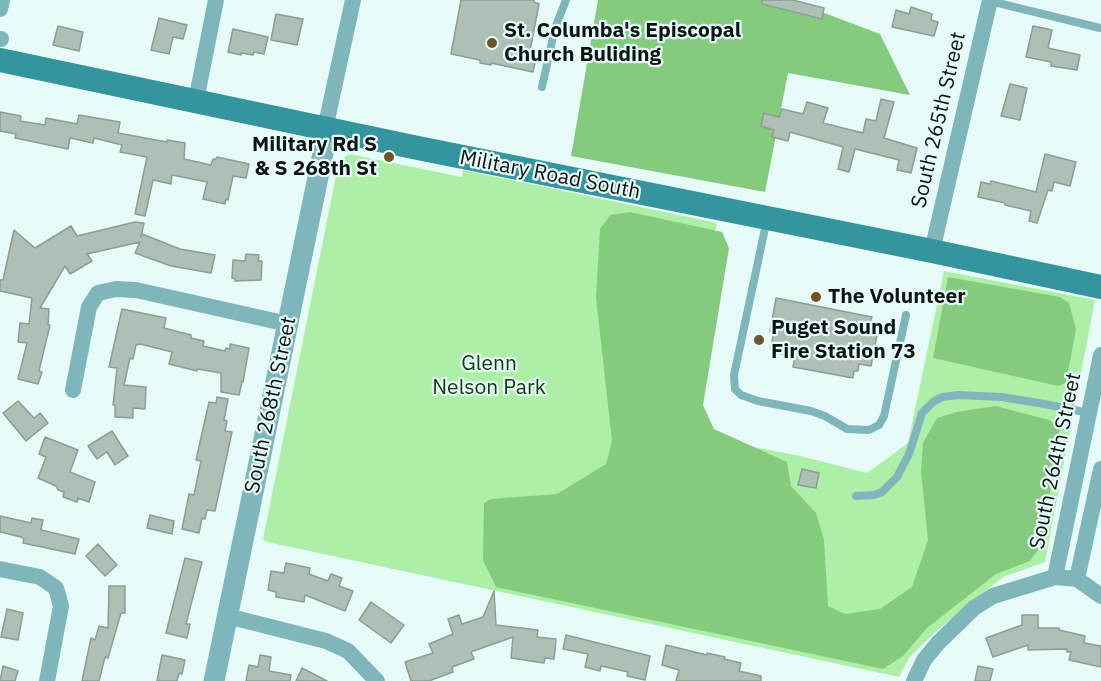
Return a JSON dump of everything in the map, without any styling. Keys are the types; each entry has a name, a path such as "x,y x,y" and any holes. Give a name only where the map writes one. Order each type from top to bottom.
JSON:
{"main road":[{"name":"Military Road South","path":"0,46 196,101 1101,287"}],"street":[{"path":"0,9 2,0"},
{"path":"196,101 216,0"},
{"name":"South 268th Street","path":"214,681 353,0"},
{"name":"South 265th Street","path":"932,251 990,1"},
{"path":"73,390 89,307 98,293 116,289 136,290 288,324"},
{"name":"South 264th Street","path":"1054,577 1095,417 1101,355"},
{"path":"1077,579 1101,469"},
{"path":"0,569 40,577 56,588 61,606 46,681"},
{"path":"914,681 924,660 933,649 974,608 993,596 1054,577 1077,579 1101,596"},
{"path":"227,616 326,641 348,651 377,681"}],"lane":[{"path":"542,87 555,28 566,0"},
{"path":"990,1 1100,28"},
{"path":"767,218 734,375 735,389 741,395 758,401 811,411 847,429 869,430 879,425 884,416 906,315"},
{"path":"856,496 882,492 897,477 909,454 922,413 942,397 958,395 1001,398 1039,403 1095,417"}],"green space":[{"path":"598,0 790,0 880,34 910,95 788,73 765,192 571,156"},
{"name":"Glenn Nelson Park","path":"349,154 462,177 463,170 717,223 672,431 800,456 867,473 908,443 944,271 1095,300 1045,562 1003,577 934,633 909,658 899,677 267,542 263,539 339,161"},
{"path":"630,212 722,232 729,248 703,405 714,429 787,462 791,486 816,513 824,540 828,606 845,614 880,609 912,587 928,540 921,472 923,443 937,418 956,412 996,406 1049,420 1060,428 1042,545 1030,561 996,574 927,628 903,656 883,669 496,587 483,560 484,503 491,499 557,494 606,464 612,441 596,297 600,229 610,215"},
{"path":"948,277 1060,297 1069,303 1076,329 1066,383 1058,386 933,358"}],"building":[{"name":"St. Columba's Episcopal Church Buliding","path":"461,0 534,0 539,4 529,56 536,58 533,72 491,63 491,65 480,63 480,60 451,54"},
{"path":"762,0 793,0 824,8 822,19 762,4"},
{"path":"911,7 932,14 931,20 938,22 934,36 892,27 896,10 909,14"},
{"path":"276,14 303,19 297,45 271,40"},
{"path":"159,18 187,25 183,39 173,37 169,54 151,50"},
{"path":"58,26 83,32 79,51 53,45"},
{"path":"1033,26 1052,30 1048,48 1080,55 1077,70 1051,66 1051,62 1026,57"},
{"path":"233,29 268,37 264,54 254,52 253,55 241,53 241,55 228,52"},
{"path":"1010,84 1027,88 1020,120 1001,116"},
{"path":"881,99 894,102 884,138 917,148 911,173 897,170 899,160 855,149 849,172 838,169 843,147 790,132 788,141 772,137 774,130 761,126 764,113 779,117 782,109 803,114 807,102 828,108 823,123 863,133 866,119 876,121"},
{"path":"0,112 21,116 20,121 45,125 46,118 77,124 79,115 120,122 118,133 185,143 184,159 211,165 213,159 217,157 249,164 246,178 233,176 225,204 203,199 207,182 172,175 171,184 153,180 145,216 135,214 147,157 120,152 122,145 94,138 93,143 70,138 68,149 15,138 16,134 0,131"},
{"path":"1045,154 1076,162 1070,186 1054,182 1052,191 1048,190 1037,223 1029,221 1031,211 978,197 981,182 990,184 991,181 1036,192"},
{"path":"135,222 144,223 141,237 142,234 180,249 215,255 211,273 171,266 135,253 140,242 87,254 92,261 70,274 65,266 40,308 49,309 48,325 50,325 38,384 18,379 27,343 18,342 20,323 29,324 32,298 0,291 0,280 3,280 14,230 35,248 71,226 77,236"},
{"path":"246,254 259,255 258,261 262,261 261,280 235,281 232,278 233,260 245,261"},
{"path":"776,298 872,317 870,323 879,325 871,366 859,364 858,371 854,371 853,378 793,367 795,356 776,353 777,348 771,347 774,331 770,331"},
{"path":"122,309 166,318 164,328 204,341 203,346 225,351 226,348 230,349 230,344 249,348 239,395 221,392 221,373 197,369 197,371 169,364 172,352 140,344 136,345 133,359 130,358 124,385 146,387 145,409 133,408 133,418 115,417 115,405 113,405 117,368 109,367"},
{"path":"217,397 228,399 224,420 227,421 225,431 232,432 215,511 207,510 205,519 202,518 199,533 182,529 189,494 194,495 201,461 196,460 209,402 216,403"},
{"path":"18,401 34,418 40,413 48,423 26,441 3,413"},
{"path":"112,431 128,456 115,465 107,452 97,459 88,446"},
{"path":"45,437 78,450 70,472 95,482 89,502 78,498 77,502 63,497 64,492 38,478 46,457 39,454"},
{"path":"802,469 819,473 816,488 798,485"},
{"path":"150,515 174,521 172,534 147,528"},
{"path":"0,516 31,523 32,518 43,520 41,530 79,539 75,554 23,543 24,539 21,537 0,532"},
{"path":"98,544 117,565 105,576 86,556"},
{"path":"185,558 202,562 186,624 190,624 187,638 166,633"},
{"path":"286,563 310,568 309,574 328,581 331,574 342,578 339,586 353,591 345,611 305,595 304,602 276,597 276,592 268,590 271,571 284,573"},
{"path":"109,586 125,586 125,613 121,613 99,681 82,681 91,638 95,640 99,626 108,628"},
{"path":"494,591 496,625 538,630 537,637 556,639 554,659 545,658 544,663 511,658 513,637 471,652 474,659 452,667 453,672 429,681 411,681 405,662 433,653 429,644 453,634 448,619 459,615 462,624 483,617"},
{"path":"371,602 404,625 391,643 359,620"},
{"path":"7,609 23,613 18,640 1,637"},
{"path":"1022,615 1038,615 1038,628 1059,628 1059,630 1085,636 1084,643 1101,646 1101,667 1069,660 1071,652 1067,652 1067,649 1028,650 1028,645 993,657 986,638 1022,625"},
{"path":"566,635 650,656 645,680 627,676 628,672 601,666 600,671 585,667 588,654 563,649"},
{"path":"666,645 725,657 724,659 741,663 739,671 761,676 761,681 676,681 679,670 662,665"},
{"path":"162,655 185,660 182,674 179,673 177,681 157,681"},
{"path":"260,655 271,657 269,671 291,675 290,681 246,681 249,665 258,667"},
{"path":"3,666 18,671 15,681 0,681"},
{"path":"978,666 993,669 990,681 975,681"},
{"path":"302,668 327,681 296,681"}],"place":[{"name":"St. Columba's Episcopal Church Buliding","path":"492,43"},
{"name":"Military Rd S & S 268th St","path":"389,157"},
{"name":"The Volunteer","path":"816,297"},
{"name":"Puget Sound Fire Station 73","path":"759,340"}]}
